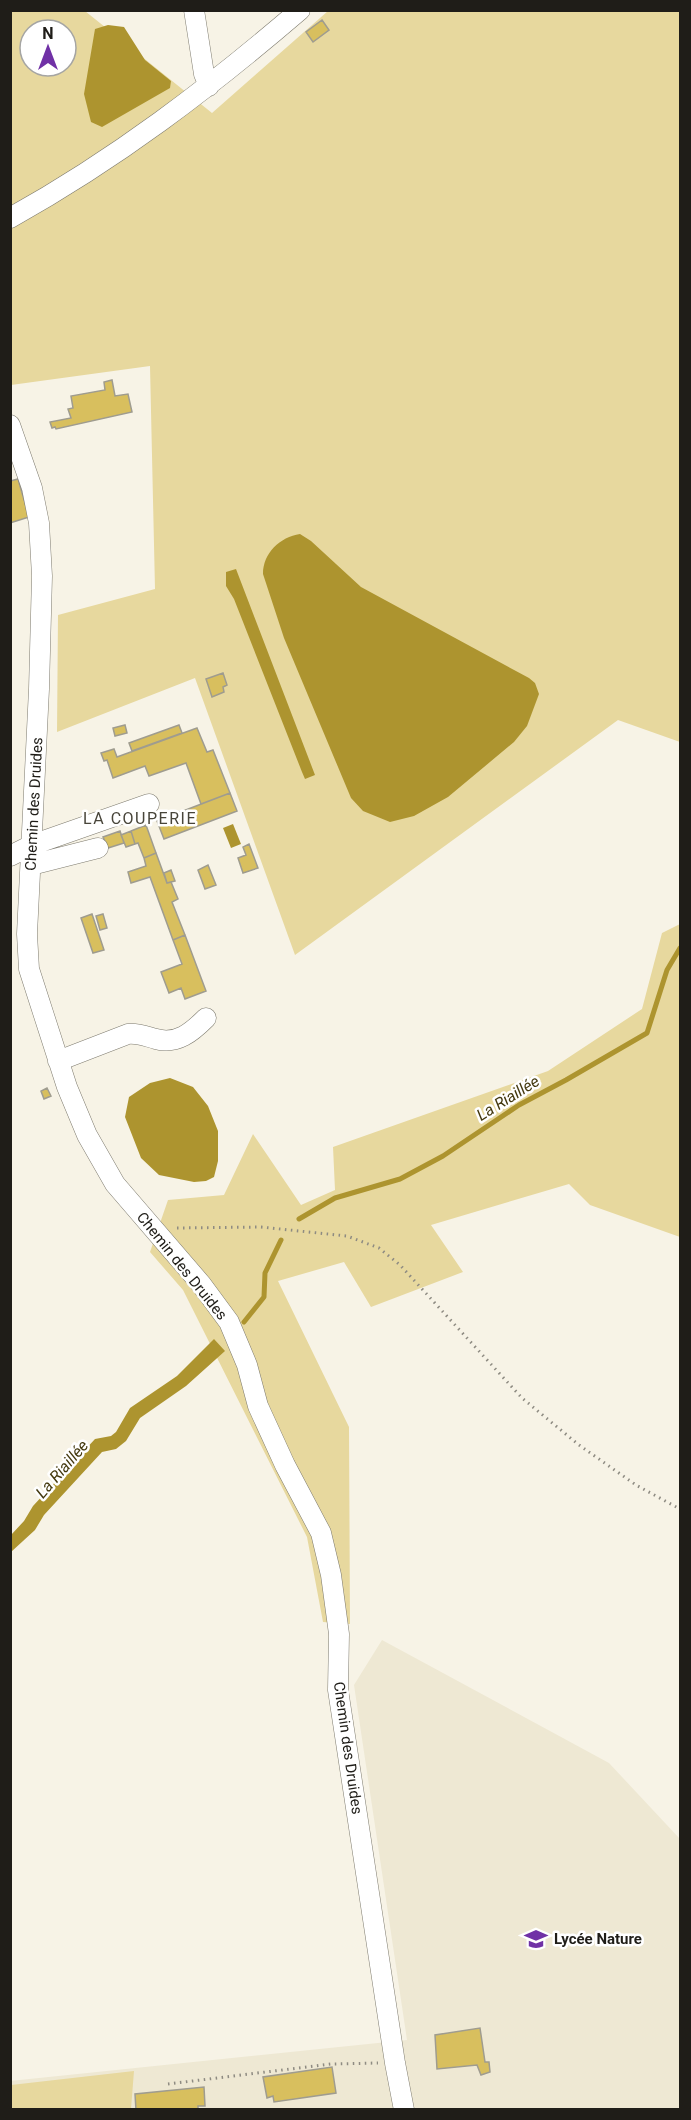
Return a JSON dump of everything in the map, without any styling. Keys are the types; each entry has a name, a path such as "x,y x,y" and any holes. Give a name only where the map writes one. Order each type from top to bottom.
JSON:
{"street":[{"path":"194,10 204,74 209,86"},
{"path":"10,218 57,192 143,136 209,86 300,10"},
{"name":"Chemin des Druides","path":"10,425 32,488 39,523 42,576 40,678 27,934 29,969 58,1061 87,1135 115,1184 201,1284 229,1322 247,1365 258,1406 285,1465 321,1533 332,1575 339,1634 338,1690 404,2109"},
{"path":"10,856 32,844 149,804"},
{"path":"31,865 98,848"},
{"path":"58,1061 128,1034 139,1033 159,1040 172,1040 189,1034 206,1018"}],"path":[{"path":"151,1227 261,1227 347,1236 379,1248 400,1265 522,1398 579,1445 636,1485 681,1509"},
{"path":"168,2084 331,2064 395,2063"}],"shaded area":[{"path":"10,11 85,11 212,113 328,11 680,11 680,742 618,720 295,955 195,678 57,732 58,615 155,589 150,366 11,385"},
{"path":"108,25 124,27 145,60 171,81 170,88 102,127 91,122 84,94 95,29"},
{"path":"300,534 311,541 361,587 535,683 539,694 527,726 514,742 448,797 414,816 390,822 363,811 351,798 284,638 263,574 264,566 274,547"},
{"path":"236,569 315,775 305,779 234,599 226,586 226,572"},
{"path":"233,824 241,844 231,848 223,828"},
{"path":"680,924 680,1237 590,1205 569,1184 431,1225 463,1272 371,1307 344,1262 278,1281 349,1427 350,1624 323,1622 307,1537 183,1290 150,1252 168,1200 224,1195 253,1134 301,1205 335,1190 333,1147 548,1071 642,1009 662,933"},
{"path":"170,1078 193,1087 208,1106 218,1131 218,1161 214,1177 206,1181 194,1182 159,1175 141,1158 125,1117 129,1097 150,1083"},
{"path":"214,1339 225,1351 186,1386 140,1418 126,1441 116,1449 102,1452 44,1515 35,1530 11,1552 11,1535 24,1521 33,1506 95,1439 111,1436 116,1432 130,1408 177,1376"},
{"name":"Lycée Nature","path":"382,1640 609,1763 680,1839 680,2109 11,2110 10,2081 407,2040 354,1685"},
{"path":"134,2071 131,2109 11,2109 11,2085"}],"building":[{"path":"322,20 329,30 313,42 306,32"},
{"path":"112,380 115,396 128,394 132,412 52,428 50,422 71,418 68,409 73,408 71,396 105,390 104,382"},
{"path":"18,479 29,517 10,523 10,481"},
{"path":"223,673 227,685 223,687 224,692 212,697 206,679"},
{"path":"125,725 127,733 115,736 113,728"},
{"path":"179,725 182,733 132,751 129,743"},
{"path":"197,728 207,752 213,750 230,793 201,804 186,763 149,776 145,766 113,778 107,760 104,761 101,753 114,749 117,757"},
{"path":"230,793 237,811 164,839 157,821"},
{"path":"146,825 156,853 144,858 138,843 135,844 131,831"},
{"path":"120,831 124,843 108,848 103,837"},
{"path":"131,831 135,844 126,847 121,835"},
{"path":"249,844 258,868 243,873 238,858 246,855 243,847"},
{"path":"156,853 167,883 171,882 178,899 172,902 185,935 173,940 150,877 131,883 128,872 146,866 144,858"},
{"path":"208,865 216,885 205,889 198,870"},
{"path":"171,870 175,881 167,883 164,873"},
{"path":"92,914 104,950 93,953 81,918"},
{"path":"103,914 107,928 100,930 96,916"},
{"path":"185,935 206,991 185,999 181,988 169,993 161,972 182,964 173,940"},
{"path":"47,1088 51,1096 44,1099 41,1091"},
{"path":"480,2028 485,2062 489,2062 490,2072 481,2075 477,2065 437,2069 435,2035"},
{"path":"332,2067 336,2093 274,2102 273,2096 267,2098 263,2077"},
{"path":"204,2087 205,2106 198,2106 198,2110 136,2110 135,2094"}],"waterway":[{"name":"La Riaillée","path":"299,1219 335,1198 400,1179 443,1156 519,1105 647,1033 667,970 680,948"},
{"name":"La Riaillée","path":"244,1322 264,1297 265,1273 281,1240"}],"place":[{"name":"Lycée Nature","path":"536,1939"}],"district":[{"name":"LA COUPERIE","path":"140,818"}]}
